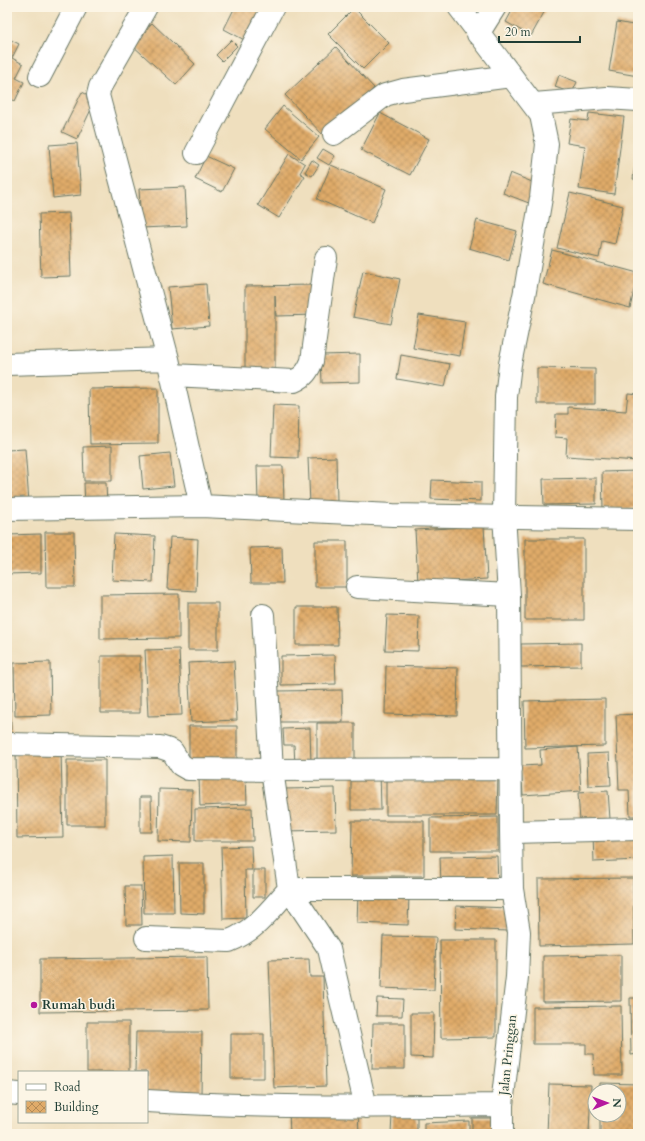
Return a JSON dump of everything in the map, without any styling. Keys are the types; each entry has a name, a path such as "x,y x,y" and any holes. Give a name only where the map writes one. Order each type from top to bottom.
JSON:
{"street":[{"path":"40,76 76,7"},
{"path":"146,7 100,87 98,95 170,367 201,506"},
{"path":"196,153 273,7"},
{"name":"Jalan Pringgan","path":"459,7 478,34 534,104 541,115 547,144 540,198 526,283 510,364 506,397 504,515 509,594 512,889 519,932 517,977 502,1105 502,1134"},
{"path":"478,34 495,7"},
{"path":"334,134 385,95 403,90 511,76"},
{"path":"534,104 607,98 638,100"},
{"path":"7,364 170,367 294,381 305,374 312,361 326,258"},
{"path":"7,509 201,506 393,515 504,515 638,518"},
{"path":"357,587 509,594"},
{"path":"263,615 272,770 289,889 329,949 366,1107"},
{"path":"7,744 160,747 172,751 181,765 188,769 511,769"},
{"path":"511,832 638,830"},
{"path":"146,938 229,941 255,926 289,889 512,889"},
{"path":"7,1093 18,1094"},
{"path":"148,1101 219,1106 366,1107 502,1105"}],"building":[{"path":"235,7 268,7 250,43 224,29"},
{"path":"514,7 547,7 531,36 506,22"},
{"path":"354,8 389,43 363,69 328,34"},
{"path":"617,22 638,26 638,76 609,71"},
{"path":"152,23 195,64 176,85 132,45"},
{"path":"7,38 19,44 12,58 23,64 16,78 24,82 15,101 7,97"},
{"path":"231,40 237,46 222,61 216,55"},
{"path":"336,47 374,88 324,136 285,95"},
{"path":"559,75 577,82 572,93 555,87"},
{"path":"82,92 96,99 77,139 62,132"},
{"path":"283,106 319,137 301,159 265,129"},
{"path":"380,113 429,139 410,175 361,150"},
{"path":"589,113 624,117 614,194 579,189 585,146 567,143 571,119 588,121"},
{"path":"77,143 81,195 53,198 49,145"},
{"path":"323,149 335,156 329,165 317,158"},
{"path":"638,150 638,180 633,179"},
{"path":"289,154 305,164 300,173 305,176 279,218 258,205"},
{"path":"206,156 234,169 222,192 195,179"},
{"path":"312,160 319,165 312,176 305,172"},
{"path":"331,165 386,189 372,223 317,199"},
{"path":"510,173 542,186 534,205 503,193"},
{"path":"185,187 187,226 141,228 139,189"},
{"path":"570,193 623,206 615,244 602,241 599,258 557,248"},
{"path":"69,213 71,276 41,277 39,214"},
{"path":"477,220 517,231 509,260 469,248"},
{"path":"552,250 638,273 630,308 543,284"},
{"path":"363,271 400,279 391,324 353,317"},
{"path":"206,284 209,326 172,329 168,287"},
{"path":"317,285 317,315 276,316 275,295 275,370 245,370 245,286"},
{"path":"419,315 465,322 460,356 413,348"},
{"path":"360,354 360,382 322,383 321,355"},
{"path":"401,355 450,364 445,387 397,379"},
{"path":"537,368 595,369 595,404 537,404"},
{"path":"158,388 158,443 90,444 89,389"},
{"path":"628,393 638,394 638,461 566,456 567,438 555,437 556,414 568,414 568,407 626,411"},
{"path":"273,405 299,406 298,458 271,457"},
{"path":"112,446 112,481 84,481 83,447"},
{"path":"25,449 29,502 7,503 7,450"},
{"path":"170,453 174,486 143,489 140,456"},
{"path":"336,457 337,503 310,504 308,458"},
{"path":"257,466 283,466 284,503 258,503"},
{"path":"638,471 638,508 603,509 602,472"},
{"path":"596,478 596,504 544,505 543,479"},
{"path":"432,480 481,482 481,501 431,499"},
{"path":"84,483 106,483 107,506 85,507"},
{"path":"484,526 487,579 418,583 415,530"},
{"path":"45,532 74,532 75,587 46,587"},
{"path":"41,534 41,573 7,574 7,535"},
{"path":"114,534 155,536 153,582 112,580"},
{"path":"170,537 198,539 196,591 167,589"},
{"path":"525,539 584,539 584,620 525,620"},
{"path":"315,541 347,541 347,587 315,587"},
{"path":"282,547 283,583 251,583 250,548"},
{"path":"179,594 179,638 100,639 100,595"},
{"path":"188,603 218,603 218,650 188,650"},
{"path":"296,607 337,607 338,645 296,645"},
{"path":"387,615 419,616 418,651 385,650"},
{"path":"581,643 581,666 521,667 521,644"},
{"path":"179,649 182,715 148,716 145,650"},
{"path":"7,652 10,652 11,732 7,732"},
{"path":"335,655 336,684 281,685 281,656"},
{"path":"101,656 140,656 140,713 101,713"},
{"path":"234,661 237,720 191,722 188,663"},
{"path":"50,662 51,715 15,716 14,663"},
{"path":"386,666 458,668 457,716 385,714"},
{"path":"342,690 343,722 278,722 278,691"},
{"path":"605,699 605,746 525,748 524,701"},
{"path":"638,714 638,816 630,816 629,790 619,790 616,715"},
{"path":"317,723 355,723 355,763 317,763"},
{"path":"189,726 237,726 237,761 189,761"},
{"path":"310,728 311,765 295,765 294,745 284,745 283,729"},
{"path":"578,747 581,791 523,795 521,766 541,765 540,750"},
{"path":"16,749 61,749 63,837 17,838"},
{"path":"609,753 611,785 588,786 587,754"},
{"path":"67,760 105,760 105,825 67,825"},
{"path":"380,771 381,810 351,810 351,772"},
{"path":"386,774 498,774 497,815 386,815"},
{"path":"246,776 247,804 200,806 199,778"},
{"path":"335,788 336,830 284,831 284,789"},
{"path":"159,789 192,790 191,842 158,841"},
{"path":"608,791 610,819 580,821 578,793"},
{"path":"140,797 151,797 152,832 140,832"},
{"path":"252,808 253,841 195,841 195,809"},
{"path":"498,817 498,851 430,851 430,818"},
{"path":"352,821 424,821 424,876 351,876"},
{"path":"638,833 638,860 594,862 593,835"},
{"path":"251,846 252,870 245,870 246,918 223,919 221,847"},
{"path":"173,856 174,913 144,913 143,857"},
{"path":"497,856 498,883 441,884 440,857"},
{"path":"179,863 204,863 204,914 180,913"},
{"path":"253,870 265,870 265,897 253,897"},
{"path":"633,878 634,944 539,946 538,879"},
{"path":"125,886 141,886 142,925 126,925"},
{"path":"358,893 409,895 408,925 357,923"},
{"path":"456,906 509,908 508,931 455,929"},
{"path":"383,936 436,937 434,990 381,988"},
{"path":"440,940 496,940 496,1037 441,1038"},
{"path":"621,955 621,1001 543,1002 543,956"},
{"path":"207,957 208,1010 40,1012 40,959"},
{"path":"309,959 310,977 323,977 326,1086 274,1088 269,960"},
{"path":"377,998 403,999 402,1016 376,1016"},
{"path":"630,998 638,998 638,1054 631,1055"},
{"path":"621,1006 622,1075 594,1075 593,1054 586,1054 586,1044 533,1044 533,1007"},
{"path":"411,1013 434,1013 433,1058 411,1057"},
{"path":"87,1022 129,1022 129,1071 87,1071"},
{"path":"373,1023 405,1023 405,1069 372,1069"},
{"path":"136,1032 202,1032 201,1094 148,1094 148,1071 135,1071"},
{"path":"231,1034 264,1034 264,1078 231,1078"},
{"path":"549,1084 587,1085 587,1123 589,1123 589,1134 547,1134"},
{"path":"627,1084 638,1084 638,1134 600,1134 600,1123 627,1123"},
{"path":"358,1111 359,1134 290,1134 289,1112"},
{"path":"392,1115 417,1116 417,1134 391,1134"},
{"path":"472,1118 492,1118 492,1134 472,1134"},
{"path":"469,1121 469,1134 424,1134 424,1123"}],"place":[{"name":"Rumah budi","path":"34,1005"}]}
